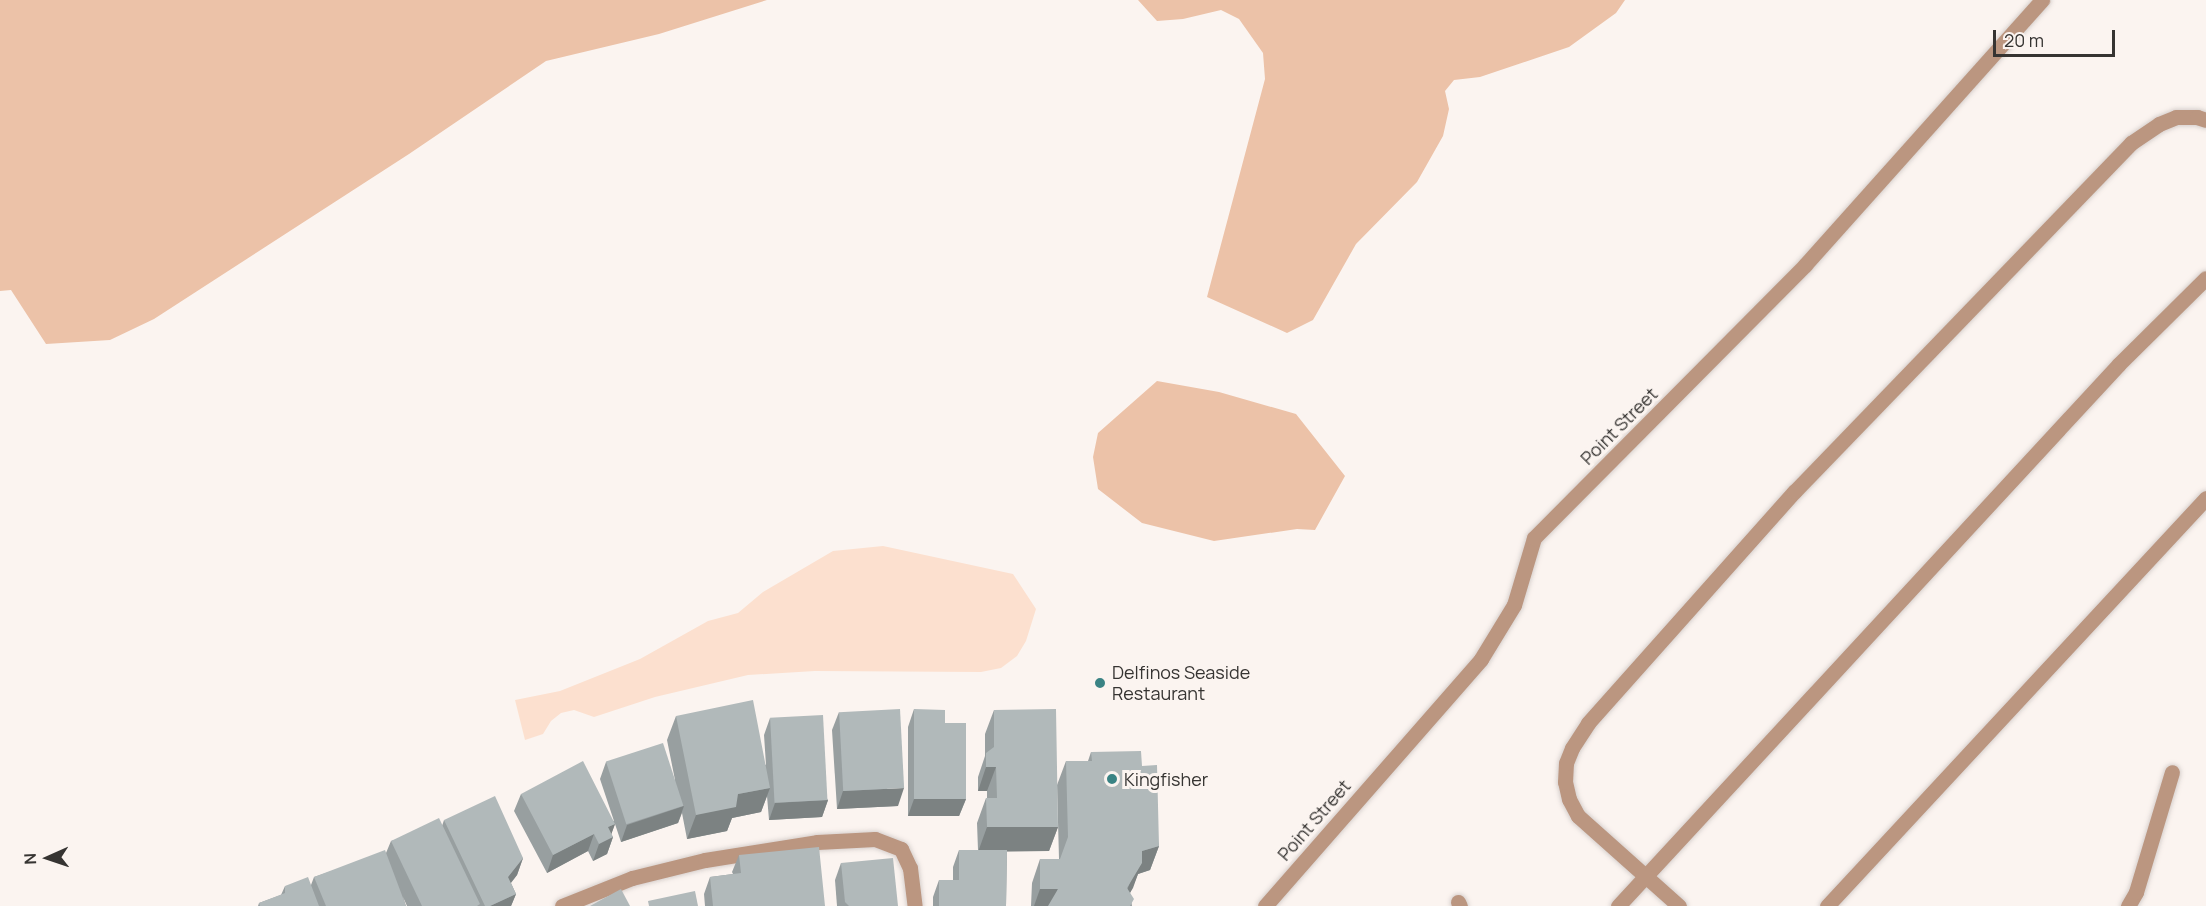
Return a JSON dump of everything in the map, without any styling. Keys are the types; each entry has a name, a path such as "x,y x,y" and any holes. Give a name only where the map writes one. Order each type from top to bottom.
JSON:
{"street":[{"name":"Point Street","path":"1272,903 1481,659 1514,605 1534,538 1805,265 2042,0"},
{"path":"1679,906 1648,875 1578,816 1569,800 1565,782 1566,763 1572,748 1588,723 1795,491 2131,142 2159,124 2176,117 2197,117 2206,120"},
{"path":"1618,906 2119,363 2206,278"},
{"path":"1827,906 2206,498"},
{"path":"2128,906 2136,892 2172,772"},
{"path":"561,906 632,878 705,860 818,842 874,839 901,849 910,868 915,906"}],"shaded area":[{"path":"0,0 767,0 659,34 546,61 409,154 154,319 110,340 46,344 11,290 0,291"},
{"path":"1138,0 1625,0 1616,13 1569,47 1480,77 1454,80 1445,91 1449,109 1443,136 1417,182 1356,244 1313,320 1287,333 1207,297 1265,79 1263,53 1239,19 1221,10 1183,19 1157,21"},
{"path":"1157,381 1219,392 1296,414 1345,476 1315,530 1297,529 1214,541 1142,523 1098,489 1093,457 1098,433"},
{"path":"883,546 1013,574 1036,609 1026,641 1017,656 1001,668 981,672 815,671 748,675 655,697 594,717 574,710 561,713 551,721 543,734 525,740 515,700 560,691 640,659 708,621 738,613 763,592 833,551"}],"building":[{"path":"753,700 770,788 738,794 736,807 696,815 676,716"},
{"path":"900,709 904,788 843,791 839,712"},
{"path":"914,709 945,710 945,723 966,723 966,799 914,799"},
{"path":"1056,709 1058,827 987,827 986,798 997,798 996,767 986,767 986,753 994,747 994,710"},
{"path":"823,715 827,800 775,803 770,718"},
{"path":"663,743 683,806 626,824 606,762"},
{"path":"1141,751 1142,766 1157,765 1159,846 1142,851 1142,863 1127,888 1134,899 1130,906 1048,906 1058,889 1040,889 1040,859 1060,859 1068,837 1066,761 1092,761 1091,752"},
{"path":"583,761 615,824 608,827 613,837 599,844 594,834 553,855 521,794"},
{"path":"495,796 523,858 508,877 516,894 490,906 485,906 444,820"},
{"path":"439,818 480,904 477,906 422,906 391,841"},
{"path":"819,847 825,906 713,906 710,877 741,873 739,855"},
{"path":"385,850 406,906 326,906 314,877"},
{"path":"959,850 1007,850 1006,906 939,906 939,880 959,880"},
{"path":"893,858 898,906 849,906 845,902 841,863"},
{"path":"308,877 319,906 260,906 259,903 285,893 285,886"},
{"path":"621,889 630,906 590,906"},
{"path":"695,891 698,906 649,906 648,901"}],"place":[{"name":"Delfinos Seaside Restaurant","path":"1100,683"},
{"name":"Kingfisher","path":"1112,779"}]}
